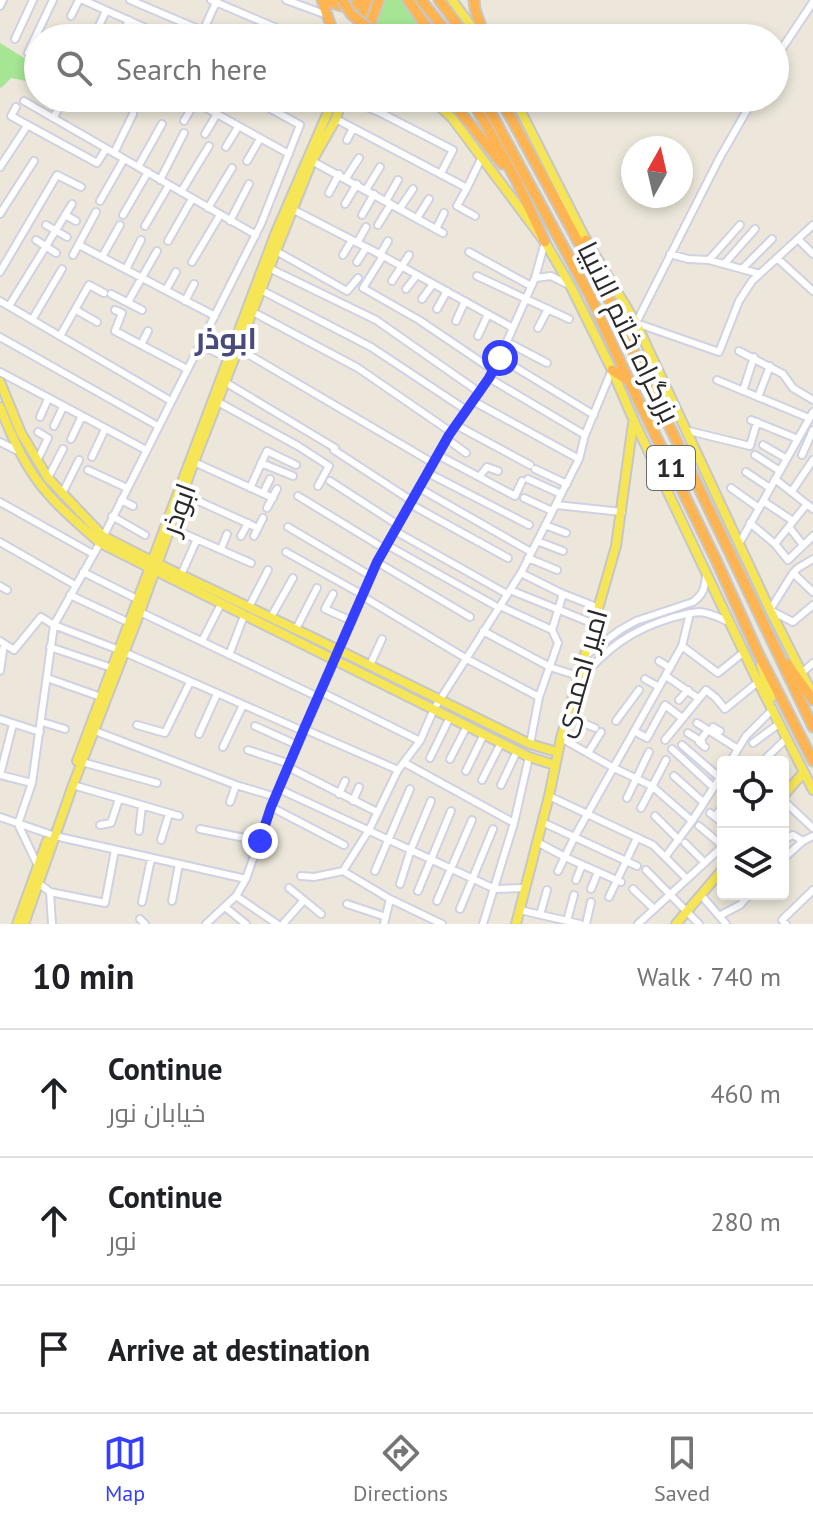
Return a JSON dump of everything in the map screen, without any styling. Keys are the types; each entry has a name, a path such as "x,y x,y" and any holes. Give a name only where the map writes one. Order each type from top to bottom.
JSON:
{"highway":[{"path":"322,0 330,24"},
{"path":"330,0 343,8 366,0 366,24"},
{"path":"342,0 351,14 363,24"},
{"path":"367,18 379,0"},
{"path":"408,0 424,24"},
{"path":"421,0 440,24"},
{"path":"439,0 456,24"},
{"path":"474,0 479,24"},
{"path":"460,112 517,182"},
{"path":"479,112 545,242"},
{"name":"بزرگراه خاتم الانبیا","path":"491,112 590,296 758,653 813,761"},
{"name":"بزرگراه خاتم الانبیا","path":"508,112 604,289 813,727"},
{"path":"586,240 604,289"},
{"path":"612,370 629,381"},
{"path":"716,560 730,554"},
{"path":"772,643 813,698"}],"main road":[{"path":"452,0 472,24"},
{"name":"ابوذر","path":"17,924 95,731 276,232 328,112"},
{"name":"ابوذر","path":"168,527 292,209 312,161 339,112"},
{"path":"446,112 545,242 570,286 758,682 813,790"},
{"path":"521,112 586,240 636,323 813,698"},
{"path":"0,382 22,453 38,481 63,509 102,539 221,604 271,617 530,744 557,752"},
{"path":"0,409 48,478 102,539"},
{"name":"امیر احمدی","path":"516,924 549,796 557,752 616,546 634,421"},
{"path":"153,567 181,575 335,660 529,757 555,765"},
{"name":"ابوذر","path":"24,924 101,697 122,651"},
{"path":"758,653 776,716"},
{"path":"789,791 804,772"},
{"path":"676,924 717,877"}],"street":[{"path":"0,6 3,0"},
{"path":"15,39 33,0"},
{"path":"42,24 53,0"},
{"path":"71,16 81,0 139,24"},
{"path":"130,0 179,24"},
{"path":"286,0 327,15"},
{"path":"206,24 215,1 268,24"},
{"path":"789,38 813,2"},
{"path":"100,24 106,11"},
{"path":"127,24 129,20"},
{"path":"16,107 11,116 97,163 106,149"},
{"path":"42,112 256,235"},
{"path":"53,118 57,112"},
{"path":"184,121 187,112"},
{"path":"213,112 289,154"},
{"path":"38,866 18,824 32,783 54,625 102,539 261,224 300,125 276,112"},
{"path":"746,112 636,323 719,352 739,301 752,281 813,225"},
{"path":"381,113 453,150 441,173"},
{"path":"114,153 133,114"},
{"path":"205,134 217,114"},
{"path":"336,119 467,188"},
{"path":"138,167 162,124"},
{"path":"0,167 27,126"},
{"path":"226,147 238,127"},
{"path":"347,140 353,128"},
{"path":"160,180 184,133"},
{"path":"247,161 260,139"},
{"path":"181,192 209,146"},
{"path":"475,216 457,206 482,157"},
{"path":"346,178 359,158"},
{"path":"100,201 124,159"},
{"path":"0,214 34,161"},
{"path":"312,161 439,231 444,213"},
{"path":"366,190 380,167"},
{"path":"208,208 232,168"},
{"path":"123,215 148,172"},
{"path":"282,172 297,181"},
{"path":"329,193 339,174"},
{"path":"0,272 57,175 81,187"},
{"path":"378,225 398,180"},
{"path":"230,221 249,184"},
{"path":"345,204 357,184"},
{"path":"145,226 169,185"},
{"path":"400,208 413,189"},
{"path":"362,215 374,194"},
{"path":"168,241 192,199"},
{"path":"417,218 429,199"},
{"path":"9,306 72,204"},
{"path":"292,209 513,328"},
{"path":"73,255 96,212"},
{"path":"65,215 76,221"},
{"path":"192,262 220,215"},
{"path":"261,224 276,232"},
{"path":"46,225 67,237"},
{"path":"102,257 120,225"},
{"path":"709,260 740,225"},
{"path":"343,255 366,227"},
{"path":"725,263 755,229"},
{"path":"743,268 772,239"},
{"path":"798,239 813,254"},
{"path":"36,240 56,253"},
{"path":"126,269 141,240"},
{"path":"388,241 363,288 419,320 493,370"},
{"path":"206,924 236,896 246,879 271,807 377,562 451,432 500,358 535,278 545,242"},
{"path":"79,245 215,316"},
{"path":"357,262 366,248"},
{"path":"128,302 157,251"},
{"path":"276,251 347,291 358,278"},
{"path":"469,252 531,286"},
{"path":"670,254 725,263 760,274"},
{"path":"392,281 409,255"},
{"path":"777,258 813,291"},
{"path":"269,268 376,320 479,392"},
{"path":"32,320 62,269"},
{"path":"166,290 176,272"},
{"path":"406,289 417,275"},
{"path":"477,276 569,319"},
{"path":"535,278 551,276 570,286"},
{"path":"185,301 194,284"},
{"path":"422,299 433,284"},
{"path":"60,336 89,285 142,310"},
{"path":"261,290 371,347 466,410"},
{"path":"437,309 447,291"},
{"path":"0,301 171,401"},
{"path":"456,321 465,301"},
{"path":"538,328 548,309"},
{"path":"76,310 97,322"},
{"path":"115,310 122,313 115,331 187,369"},
{"path":"253,312 358,368 451,432"},
{"path":"478,336 488,314"},
{"path":"141,345 148,331"},
{"path":"0,337 158,426"},
{"path":"507,342 547,363"},
{"path":"200,345 228,358"},
{"path":"239,349 433,463"},
{"path":"739,351 783,374 793,388 813,400"},
{"path":"743,391 754,357"},
{"path":"500,358 594,415"},
{"path":"758,397 770,366"},
{"path":"343,871 369,830 398,770 420,741 434,709 497,605 521,573 579,459 585,435 612,370"},
{"path":"0,372 146,450"},
{"path":"489,378 585,435"},
{"path":"717,380 811,415 739,544"},
{"path":"225,382 335,448 411,503 508,558"},
{"path":"40,417 48,399"},
{"path":"473,401 579,459"},
{"path":"218,402 329,466 318,486"},
{"path":"54,426 63,407"},
{"path":"71,439 82,416"},
{"path":"685,430 750,446 754,421 798,439"},
{"path":"456,425 567,484"},
{"path":"92,457 105,429"},
{"path":"802,455 813,430"},
{"path":"37,461 48,438 38,432"},
{"path":"447,439 466,453"},
{"path":"0,442 22,453"},
{"path":"763,445 787,459"},
{"path":"48,478 63,449"},
{"path":"250,488 267,451 296,465"},
{"path":"791,451 813,460 792,491"},
{"path":"438,455 515,496 525,480 561,494"},
{"path":"755,455 780,471"},
{"path":"62,494 79,460"},
{"path":"261,463 293,476"},
{"path":"191,466 273,498"},
{"path":"479,477 487,467 498,471"},
{"path":"88,470 127,488"},
{"path":"746,472 770,488"},
{"path":"428,473 529,525"},
{"path":"263,493 270,479"},
{"path":"775,479 810,507 775,544"},
{"path":"330,481 396,528 508,592 594,624"},
{"path":"419,488 557,570"},
{"path":"731,488 791,524 803,545"},
{"path":"267,508 277,489"},
{"path":"183,494 258,528"},
{"path":"298,496 386,547 552,630 558,643 539,697 530,744"},
{"path":"524,498 554,508 622,512"},
{"path":"121,500 133,506"},
{"path":"0,502 93,554"},
{"path":"112,516 145,535"},
{"path":"254,536 263,518"},
{"path":"241,536 248,523"},
{"path":"750,523 788,560 813,536"},
{"path":"545,525 566,533"},
{"path":"168,527 251,563"},
{"path":"288,527 371,576"},
{"path":"221,549 227,534"},
{"path":"181,575 197,539"},
{"path":"537,541 563,551"},
{"path":"0,542 75,585"},
{"path":"286,552 467,659 539,697"},
{"path":"813,559 793,573 770,610 793,622 813,605"},
{"path":"377,562 470,617"},
{"path":"229,655 268,570"},
{"path":"585,656 636,621 696,600 704,590 707,571"},
{"path":"83,572 141,601"},
{"path":"521,573 599,608"},
{"path":"793,573 813,592"},
{"path":"271,617 293,578"},
{"path":"296,629 317,588"},
{"path":"333,594 325,609 352,621"},
{"path":"552,630 563,594"},
{"path":"70,595 132,624"},
{"path":"696,600 703,604 703,612"},
{"path":"202,641 221,604"},
{"path":"138,611 420,741"},
{"path":"483,631 578,679 621,640 655,623 703,612 730,622"},
{"path":"558,871 643,714 669,678 670,668 682,646 690,613"},
{"path":"0,671 2,642 14,650 41,617 398,770"},
{"path":"370,665 382,639"},
{"path":"682,646 718,673 744,652"},
{"path":"50,647 112,668"},
{"path":"659,661 670,668"},
{"path":"803,672 813,663"},
{"path":"47,678 101,697"},
{"path":"669,678 698,698"},
{"path":"645,679 663,687"},
{"path":"137,725 165,733 190,682"},
{"path":"665,740 706,690 725,709 758,682"},
{"path":"616,721 639,690"},
{"path":"679,700 688,690"},
{"path":"199,734 217,694"},
{"path":"223,747 243,705"},
{"path":"634,731 647,738 665,705 682,718"},
{"path":"628,706 643,714"},
{"path":"567,716 598,730 588,753"},
{"path":"753,743 776,716"},
{"path":"734,756 746,736 776,716"},
{"path":"430,758 450,717"},
{"path":"0,719 40,732"},
{"path":"42,722 65,729"},
{"path":"697,723 713,729 738,749"},
{"path":"13,724 0,775 32,783"},
{"path":"255,726 297,745"},
{"path":"450,759 467,726"},
{"path":"688,733 702,743 713,729"},
{"path":"95,731 236,785 276,797"},
{"path":"466,771 484,734"},
{"path":"561,738 652,786 692,821"},
{"path":"768,756 787,738"},
{"path":"482,780 501,743"},
{"path":"682,745 717,773"},
{"path":"672,749 713,787"},
{"path":"248,750 289,766 377,812"},
{"path":"501,785 517,751"},
{"path":"627,798 649,752"},
{"path":"483,924 514,823 529,757"},
{"path":"641,808 666,760"},
{"path":"82,762 157,783"},
{"path":"405,763 514,823"},
{"path":"674,776 703,802"},
{"path":"339,794 345,781"},
{"path":"666,856 682,841 717,782"},
{"path":"73,785 179,816"},
{"path":"230,802 236,785"},
{"path":"353,801 359,787"},
{"path":"279,789 495,889 525,888"},
{"path":"375,871 410,789"},
{"path":"549,796 653,845 686,878"},
{"path":"100,825 111,823 119,799"},
{"path":"400,884 431,801"},
{"path":"789,804 813,828"},
{"path":"139,831 142,806"},
{"path":"271,807 344,845"},
{"path":"418,891 451,811"},
{"path":"603,821 607,812"},
{"path":"161,840 169,814"},
{"path":"655,816 705,863"},
{"path":"0,829 2,818 52,835 246,879"},
{"path":"437,901 472,820"},
{"path":"622,830 627,820"},
{"path":"542,822 637,866"},
{"path":"699,826 717,841"},
{"path":"200,829 260,841"},
{"path":"460,909 493,829"},
{"path":"789,837 793,835 803,841"},
{"path":"789,854 813,836"},
{"path":"609,897 637,838"},
{"path":"537,842 618,881"},
{"path":"36,882 50,892 105,903 115,850"},
{"path":"638,924 717,852"},
{"path":"142,902 151,859"},
{"path":"172,901 179,864"},
{"path":"576,880 582,865"},
{"path":"646,870 699,924"},
{"path":"301,876 314,877 343,871 390,899 442,924"},
{"path":"591,889 598,872"},
{"path":"289,888 321,914"},
{"path":"633,889 654,909"},
{"path":"540,915 547,890"},
{"path":"784,922 813,890"},
{"path":"50,892 52,924"},
{"path":"567,921 574,895"},
{"path":"236,896 275,923 304,900"},
{"path":"702,896 726,924"},
{"path":"347,904 385,920 390,899"},
{"path":"719,916 745,900"},
{"path":"520,910 558,922 583,924 591,902"},
{"path":"225,907 246,924"}],"green space":[{"path":"386,0 403,0 419,24 376,24"},
{"path":"0,43 24,58 24,81 11,78 0,87"}],"district":[{"name":"ابوذر","path":"226,339"}],"route":[{"path":"260,841 271,807 377,562 449,435 500,358"}]}
